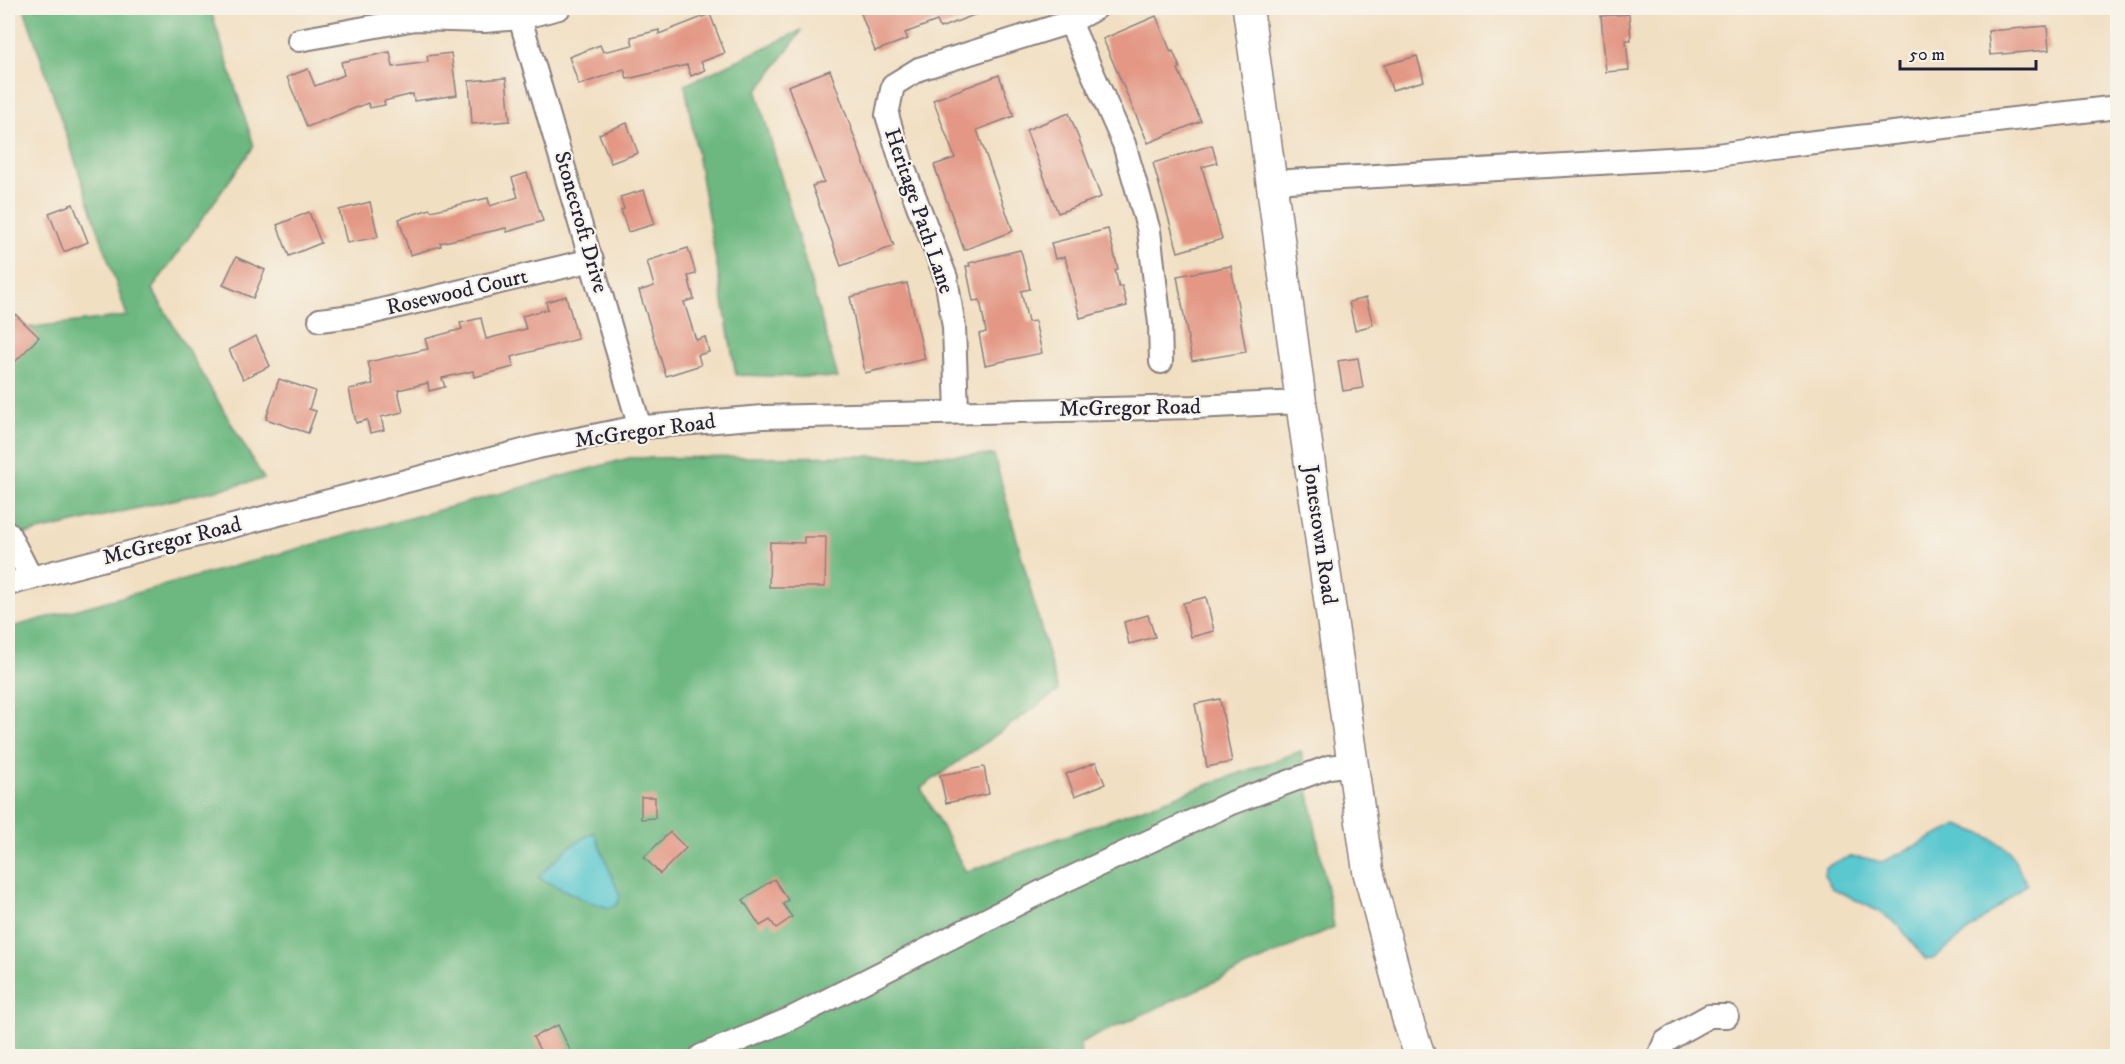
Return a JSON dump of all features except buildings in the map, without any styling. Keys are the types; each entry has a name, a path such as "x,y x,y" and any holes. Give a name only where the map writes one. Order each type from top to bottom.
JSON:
{"main road":[{"name":"Jonestown Road","path":"1248,8 1300,402 1368,871 1407,1021 1420,1056"}],"street":[{"path":"299,40 415,19 485,21 520,18 559,8"},
{"name":"Heritage Path Lane","path":"957,412 954,327 946,278 902,164 887,115 893,85 919,69 1070,22 1096,8"},
{"name":"Stonecroft Drive","path":"520,18 640,428"},
{"path":"1070,22 1124,144 1149,231 1160,324 1161,362"},
{"path":"1272,182 1704,157 1771,147 2118,107"},
{"name":"Rosewood Court","path":"320,320 362,315 592,260"},
{"name":"McGregor Road","path":"8,585 538,447 640,428 763,417 1194,407 1300,402"},
{"path":"8,533 31,578"},
{"path":"701,1056 790,1019 1045,890 1229,804 1329,767 1353,764"},
{"path":"1659,1056 1665,1042 1682,1031 1709,1016 1727,1016"}],"green space":[{"path":"24,8 210,8 254,146 152,289 264,479 8,538 8,330 127,316"},
{"path":"802,30 757,92 838,378 736,375 685,85"},
{"path":"994,455 1058,691 921,788 966,872 1301,751 1334,927 1080,1043 1081,1056 8,1056 8,628 629,458"}],"water":[{"path":"1958,825 1987,836 2009,850 2027,884 1933,959 1925,959 1899,926 1880,912 1832,888 1824,876 1825,868 1841,860 1859,857 1882,862"},
{"path":"594,832 620,896 617,905 609,908 584,900 538,877 569,847"}]}
